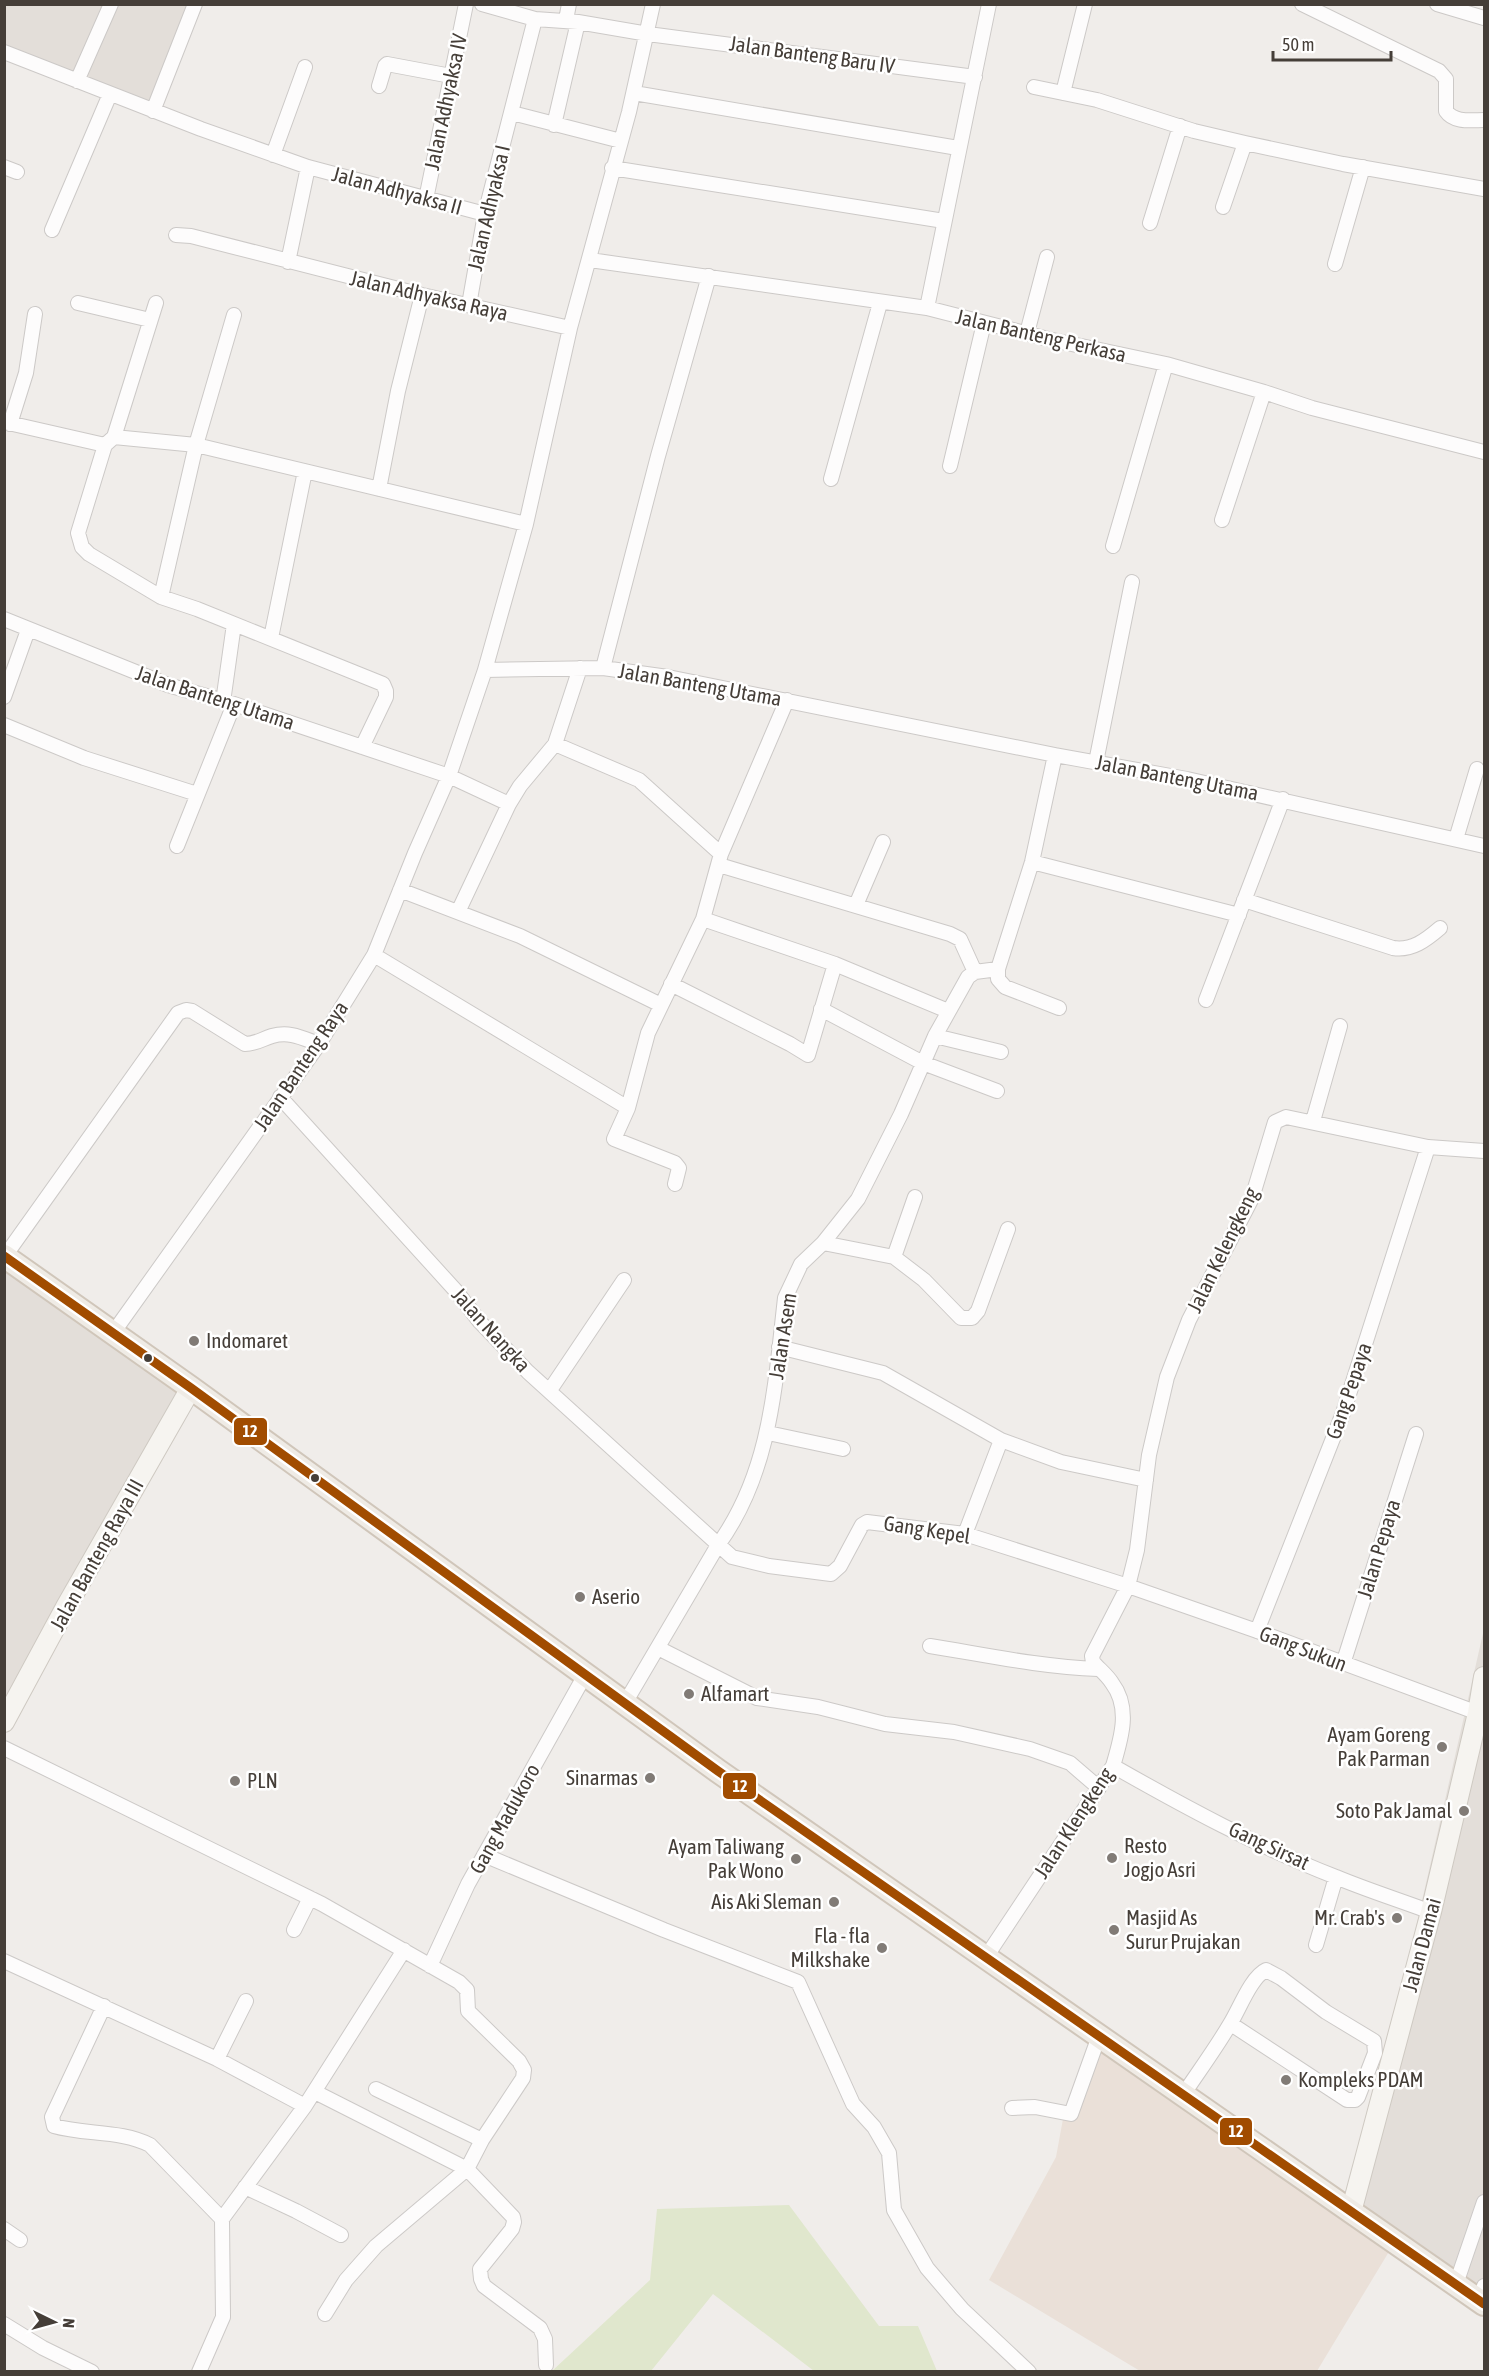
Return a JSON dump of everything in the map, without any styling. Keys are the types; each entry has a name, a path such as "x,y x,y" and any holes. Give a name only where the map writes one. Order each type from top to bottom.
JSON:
{"main road":[{"path":"5,1256 191,1388 727,1778 1456,2284 1483,2297"},
{"name":"Jalan Banteng Raya III","path":"4,1722 66,1607 191,1388"},
{"name":"Jalan Damai","path":"1351,2211 1431,1912 1485,1677"}],"street":[{"path":"77,81 111,4"},
{"path":"153,111 195,4"},
{"name":"Jalan Adhyaksa IV","path":"426,199 466,4"},
{"name":"Jalan Banteng Baru IV","path":"482,4 535,19 572,21 648,34 975,77"},
{"path":"554,125 572,21 569,4"},
{"path":"448,776 485,670 526,524 570,328 634,93 653,4"},
{"path":"927,308 988,4"},
{"path":"1063,93 1085,4"},
{"path":"1302,4 1439,71 1446,79 1446,111 1449,115 1456,119 1485,120"},
{"path":"1437,4 1485,18"},
{"name":"Jalan Adhyaksa I","path":"469,304 485,214 535,19"},
{"name":"Jalan Adhyaksa II","path":"4,52 153,111 308,167 485,214"},
{"path":"379,86 387,64 451,76"},
{"path":"273,155 305,67"},
{"path":"1034,87 1097,100 1180,126 1245,143 1485,189"},
{"path":"634,93 958,148"},
{"path":"52,230 110,94"},
{"path":"512,113 621,141"},
{"path":"1150,223 1180,126"},
{"path":"1223,207 1245,143"},
{"path":"288,262 308,167"},
{"path":"1335,264 1363,167"},
{"path":"612,168 944,221"},
{"name":"Jalan Adhyaksa Raya","path":"176,235 191,236 422,295 570,328"},
{"path":"1027,333 1047,257"},
{"name":"Jalan Banteng Perkasa","path":"590,260 927,308 1166,364 1312,408 1485,452"},
{"path":"603,668 658,456 709,276"},
{"path":"379,489 398,391 422,295"},
{"path":"78,303 150,320"},
{"path":"156,303 78,533 78,540 89,554 161,597 271,638 382,684 385,687 386,696 362,747"},
{"path":"831,479 880,303"},
{"path":"35,314 26,373 7,423 110,441 196,445 526,524"},
{"path":"161,597 196,445 234,315"},
{"path":"950,466 984,323"},
{"path":"1113,546 1166,364"},
{"path":"1222,520 1264,392"},
{"path":"271,638 305,471"},
{"path":"1096,762 1132,582"},
{"name":"Jalan Banteng Utama","path":"4,619 168,685 448,776 509,804"},
{"path":"177,846 229,703 234,624"},
{"path":"4,697 28,630"},
{"path":"458,912 509,804 520,786 555,744 580,668"},
{"name":"Jalan Banteng Utama","path":"485,670 603,668 668,677 1283,799 1485,846"},
{"path":"675,1184 679,1168 675,1163 614,1139 628,1108 648,1033 703,919 720,860 788,700"},
{"path":"4,725 84,758 197,794"},
{"path":"555,744 639,780 720,860 950,934 960,939 975,972 998,969"},
{"path":"1055,755 1032,862 998,969 998,979 1005,987 1059,1008"},
{"path":"1456,839 1477,769"},
{"name":"Jalan Banteng Raya","path":"113,1333 319,1044 358,982 374,955 448,776"},
{"path":"1206,1000 1283,799"},
{"path":"856,905 883,843"},
{"path":"1032,862 1239,915"},
{"path":"400,890 520,936 661,1005"},
{"path":"1244,900 1402,950 1424,942 1440,928"},
{"path":"703,919 835,964 948,1011"},
{"path":"374,955 628,1108"},
{"path":"672,984 808,1055 835,964"},
{"name":"Jalan Asem","path":"625,1703 718,1545 735,1522 768,1433 785,1298 801,1263 819,1247 858,1199 901,1114 935,1035 968,977 975,972"},
{"path":"821,1010 923,1063 997,1090"},
{"path":"5,1256 178,1013 192,1011 245,1044 254,1044 271,1036 290,1033 319,1044"},
{"path":"1312,1121 1340,1026"},
{"path":"935,1035 1001,1052"},
{"name":"Jalan Nangka","path":"280,1097 442,1276 480,1322 528,1372 718,1545"},
{"name":"Jalan Kelengkeng","path":"1128,1586 1137,1550 1157,1416 1167,1377 1189,1320 1252,1198 1275,1122 1286,1117 1428,1147 1485,1151"},
{"name":"Gang Pepaya","path":"1257,1631 1343,1413 1428,1147"},
{"path":"894,1257 915,1197"},
{"path":"819,1247 894,1257 924,1280 961,1318 972,1318 978,1311 1008,1229"},
{"path":"550,1390 624,1280"},
{"path":"780,1347 883,1373 1001,1440 1061,1462 1146,1480"},
{"path":"768,1433 843,1449"},
{"name":"Jalan Pepaya","path":"1343,1664 1416,1434"},
{"path":"965,1534 1001,1440"},
{"name":"Gang Kepel","path":"718,1545 732,1557 769,1566 816,1574 831,1574 840,1566 862,1524 867,1522 965,1534 1128,1586"},
{"path":"1098,1669 1092,1656 1128,1586"},
{"name":"Gang Sukun","path":"1128,1586 1478,1713"},
{"path":"930,1646 1066,1668 1098,1669"},
{"path":"658,1648 757,1698 818,1707 885,1724 954,1732 1030,1749 1070,1763 1099,1788"},
{"name":"Jalan Klengkeng","path":"986,1957 1113,1766 1122,1735 1123,1711 1119,1694 1112,1682 1098,1669"},
{"name":"Gang Madukoro","path":"430,1966 468,1884 585,1675"},
{"path":"4,1748 310,1898 459,1982 467,1990 468,2011 519,2061 524,2070 524,2078 482,2140 467,2169 376,2246 346,2280 325,2314"},
{"name":"Gang Sirsat","path":"1113,1766 1204,1815 1336,1878 1431,1912"},
{"path":"484,1855 664,1930 798,1982 852,2104 873,2127 889,2152 894,2210 927,2268 962,2309 1029,2372"},
{"path":"1317,1945 1336,1878"},
{"path":"294,1930 310,1898"},
{"path":"199,2372 223,2317 222,2219 315,2092 404,1950"},
{"path":"4,1961 218,2060 305,2106"},
{"path":"1184,2095 1231,2024 1254,1981 1262,1971 1268,1970 1326,2012 1368,2036 1375,2043 1375,2053 1358,2097 1355,2100 1347,2100 1231,2024"},
{"path":"218,2060 246,2001"},
{"path":"104,2006 54,2108 52,2116 54,2126 68,2130 138,2139 150,2145 222,2219"},
{"path":"1012,2108 1035,2107 1071,2114 1099,2036"},
{"path":"376,2089 482,2140"},
{"path":"315,2092 467,2169 513,2217 512,2229 480,2269 481,2279 484,2286 540,2328 544,2339 546,2365"},
{"path":"245,2187 340,2235"},
{"path":"1456,2284 1485,2202"},
{"path":"4,2229 20,2240"},
{"path":"4,2324 43,2348 92,2372"}],"shaded area":[{"path":"4,5 197,5 153,111 5,51"},
{"path":"5,1263 181,1389 5,1728"},
{"path":"1484,1629 1484,2304 1351,2212"},
{"path":"1098,2042 1393,2245 1317,2371 1140,2371 989,2280 1056,2157 1065,2108"}],"green space":[{"path":"789,2205 879,2326 918,2326 937,2371 814,2371 713,2294 651,2371 552,2371 650,2280 657,2209"}],"transit line":[{"name":"12","path":"4,1256 191,1388 718,1771 1484,2304"}],"place":[{"name":"Indomaret","path":"194,1341"},
{"name":"Aserio","path":"580,1597"},
{"name":"Alfamart","path":"689,1694"},
{"name":"Ayam Goreng Pak Parman","path":"1442,1747"},
{"name":"Sinarmas","path":"650,1778"},
{"name":"PLN","path":"235,1781"},
{"name":"Soto Pak Jamal","path":"1464,1811"},
{"name":"Resto Jogjo Asri","path":"1112,1858"},
{"name":"Ayam Taliwang Pak Wono","path":"796,1859"},
{"name":"Ais Aki Sleman","path":"834,1902"},
{"name":"Mr. Crab's","path":"1397,1918"},
{"name":"Masjid As Surur Prujakan","path":"1114,1930"},
{"name":"Fla - fla Milkshake","path":"882,1948"},
{"name":"Kompleks PDAM","path":"1286,2080"}]}
